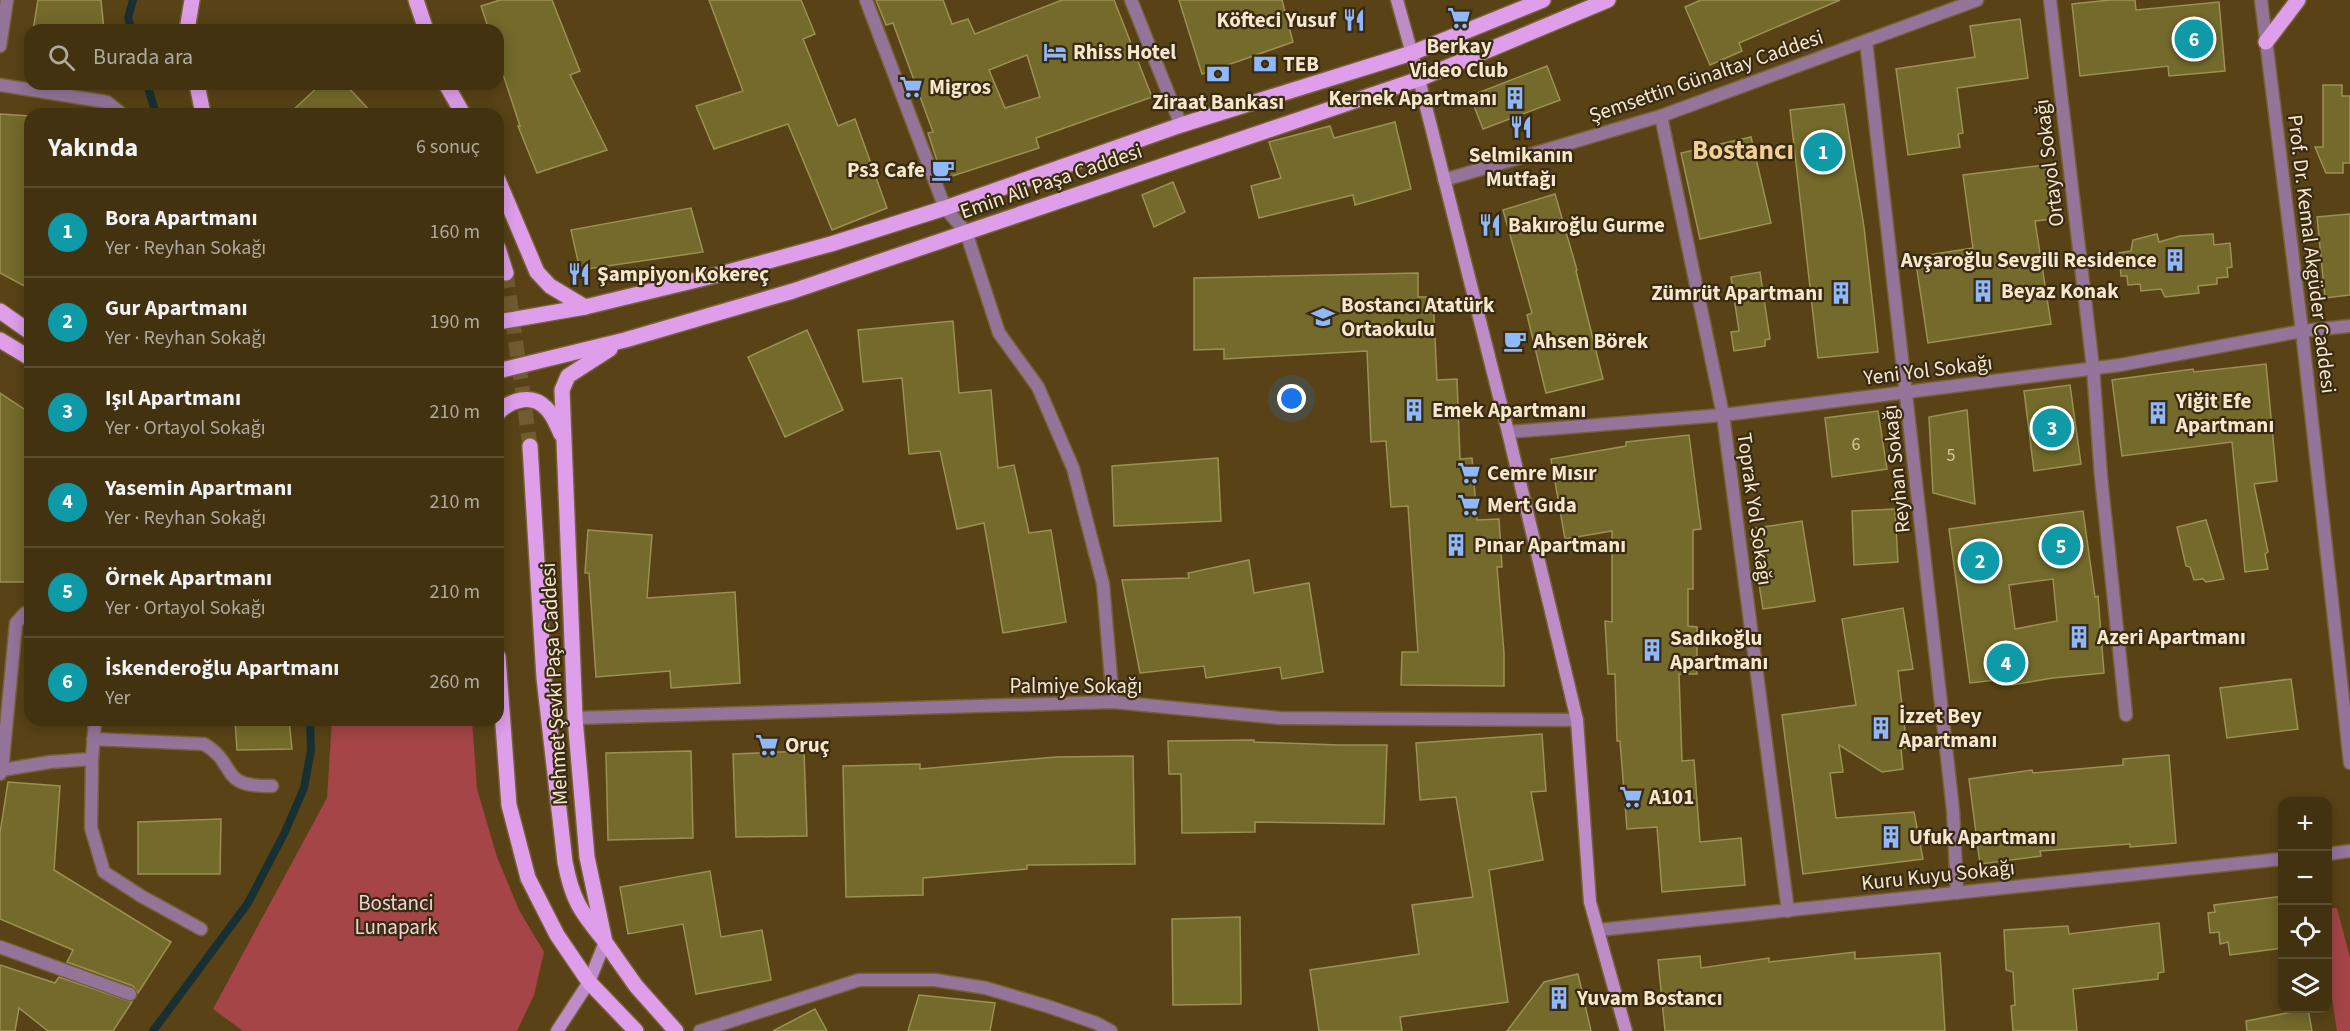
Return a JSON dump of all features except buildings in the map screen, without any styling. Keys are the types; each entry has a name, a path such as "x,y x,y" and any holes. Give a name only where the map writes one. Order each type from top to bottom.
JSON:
{"main road":[{"path":"188,24 192,0"},
{"path":"416,0 424,24"},
{"path":"1397,0 1508,432 1577,720 1590,902 1626,1031"},
{"name":"Emin Ali Paşa Caddesi","path":"504,323 585,308 831,244 945,208 1181,125 1412,53 1543,0"},
{"name":"Emin Ali Paşa Caddesi","path":"504,370 625,340 793,291 1419,79 1608,0"},
{"path":"2266,42 2298,0"},
{"path":"198,90 201,108"},
{"path":"446,90 451,108"},
{"path":"448,90 459,108"},
{"path":"504,194 537,272 550,286 585,308"},
{"path":"504,267 506,273"},
{"path":"0,311 24,328"},
{"path":"0,340 24,354"},
{"name":"Mehmet Şevki Paşa Caddesi","path":"625,340 568,376 562,390 562,436 575,718 587,857 606,942 636,986 676,1031"},
{"path":"504,406 517,399 538,401 546,408 562,436"},
{"path":"530,446 544,678 565,862 570,888 580,911 606,942 589,982 557,1031"},
{"path":"503,726 508,805 528,878 558,935 589,982 636,1031"}],"street":[{"path":"0,46 7,0"},
{"path":"866,0 945,208 966,232 999,333 1038,387 1073,468 1103,584 1113,702"},
{"path":"1131,0 1181,125"},
{"name":"Şemsettin Günaltay Caddesi","path":"1444,180 1661,116 1977,0"},
{"name":"Ortayol Sokağı","path":"2050,0 2093,368 2100,477 2126,715"},
{"name":"Prof. Dr. Kemal Akgüder Caddesi","path":"2261,0 2302,330 2350,763"},
{"name":"Reyhan Sokağı","path":"1866,41 1953,810 1957,893"},
{"path":"0,86 24,90"},
{"path":"27,90 107,102 114,108"},
{"name":"Toprak Yol Sokağı","path":"1661,116 1723,415 1788,911"},
{"name":"Yeni Yol Sokağı","path":"1508,432 1723,415 1907,392 2093,368 2302,330 2350,326"},
{"path":"24,614 16,623 1,772 50,762 92,759"},
{"name":"Palmiye Sokağı","path":"575,718 1113,702 1280,718 1577,720"},
{"path":"94,726 91,828 104,872 141,896 201,929"},
{"path":"93,739 204,744 217,753 230,774 242,784 272,786"},
{"path":"2332,854 2350,852"},
{"name":"Kuru Kuyu Sokağı","path":"1598,930 2278,860"},
{"path":"0,947 130,994"},
{"path":"700,1031 859,980 935,980 986,988 1050,1007 1111,1031"}],"green space":[{"name":"Bostanci Lunapark","path":"332,726 472,726 477,789 497,857 519,910 544,952 534,995 517,1031 243,1031 213,1009 327,798"},
{"path":"2332,908 2337,908 2350,958 2350,1031 2337,1031 2332,998"}],"waterway":[{"path":"130,24 128,18 133,0"},
{"path":"149,90 154,108"},
{"path":"153,1031 248,903 284,834 304,788 311,750 310,726"}],"tunnel":[{"path":"506,273 530,446"}],"place":[{"name":"Berkay Video Club","path":"1459,18"},
{"name":"Köfteci Yusuf","path":"1354,20"},
{"name":"İskenderoğlu Apartmanı","path":"2194,39"},
{"name":"Rhiss Hotel","path":"1055,52"},
{"name":"TEB","path":"1265,64"},
{"name":"Ziraat Bankası","path":"1218,74"},
{"name":"Migros","path":"911,87"},
{"name":"Kernek Apartmanı","path":"1515,98"},
{"name":"Selmikanın Mutfağı","path":"1521,127"},
{"name":"Bora Apartmanı","path":"1823,152"},
{"name":"Ps3 Cafe","path":"943,170"},
{"name":"Bakıroğlu Gurme","path":"1490,225"},
{"name":"Avşaroğlu Sevgili Residence","path":"2175,260"},
{"name":"Şampiyon Kokereç","path":"579,274"},
{"name":"Beyaz Konak","path":"1983,291"},
{"name":"Zümrüt Apartmanı","path":"1841,293"},
{"name":"Bostancı Atatürk Ortaokulu","path":"1323,317"},
{"name":"Ahsen Börek","path":"1515,341"},
{"name":"Emek Apartmanı","path":"1414,410"},
{"name":"Yiğit Efe Apartmanı","path":"2158,413"},
{"name":"Işıl Apartmanı","path":"2052,428"},
{"name":"Cemre Mısır","path":"1469,473"},
{"name":"Mert Gıda","path":"1469,505"},
{"name":"Pınar Apartmanı","path":"1456,545"},
{"name":"Örnek Apartmanı","path":"2061,546"},
{"name":"Gur Apartmanı","path":"1980,561"},
{"name":"Azeri Apartmanı","path":"2079,637"},
{"name":"Sadıkoğlu Apartmanı","path":"1652,650"},
{"name":"Yasemin Apartmanı","path":"2006,663"},
{"name":"İzzet Bey Apartmanı","path":"1881,728"},
{"name":"Oruç","path":"767,745"},
{"name":"A101","path":"1631,797"},
{"name":"Ufuk Apartmanı","path":"1891,837"},
{"name":"Yuvam Bostancı","path":"1559,998"}],"district":[{"name":"Bostancı","path":"1743,150"}]}
